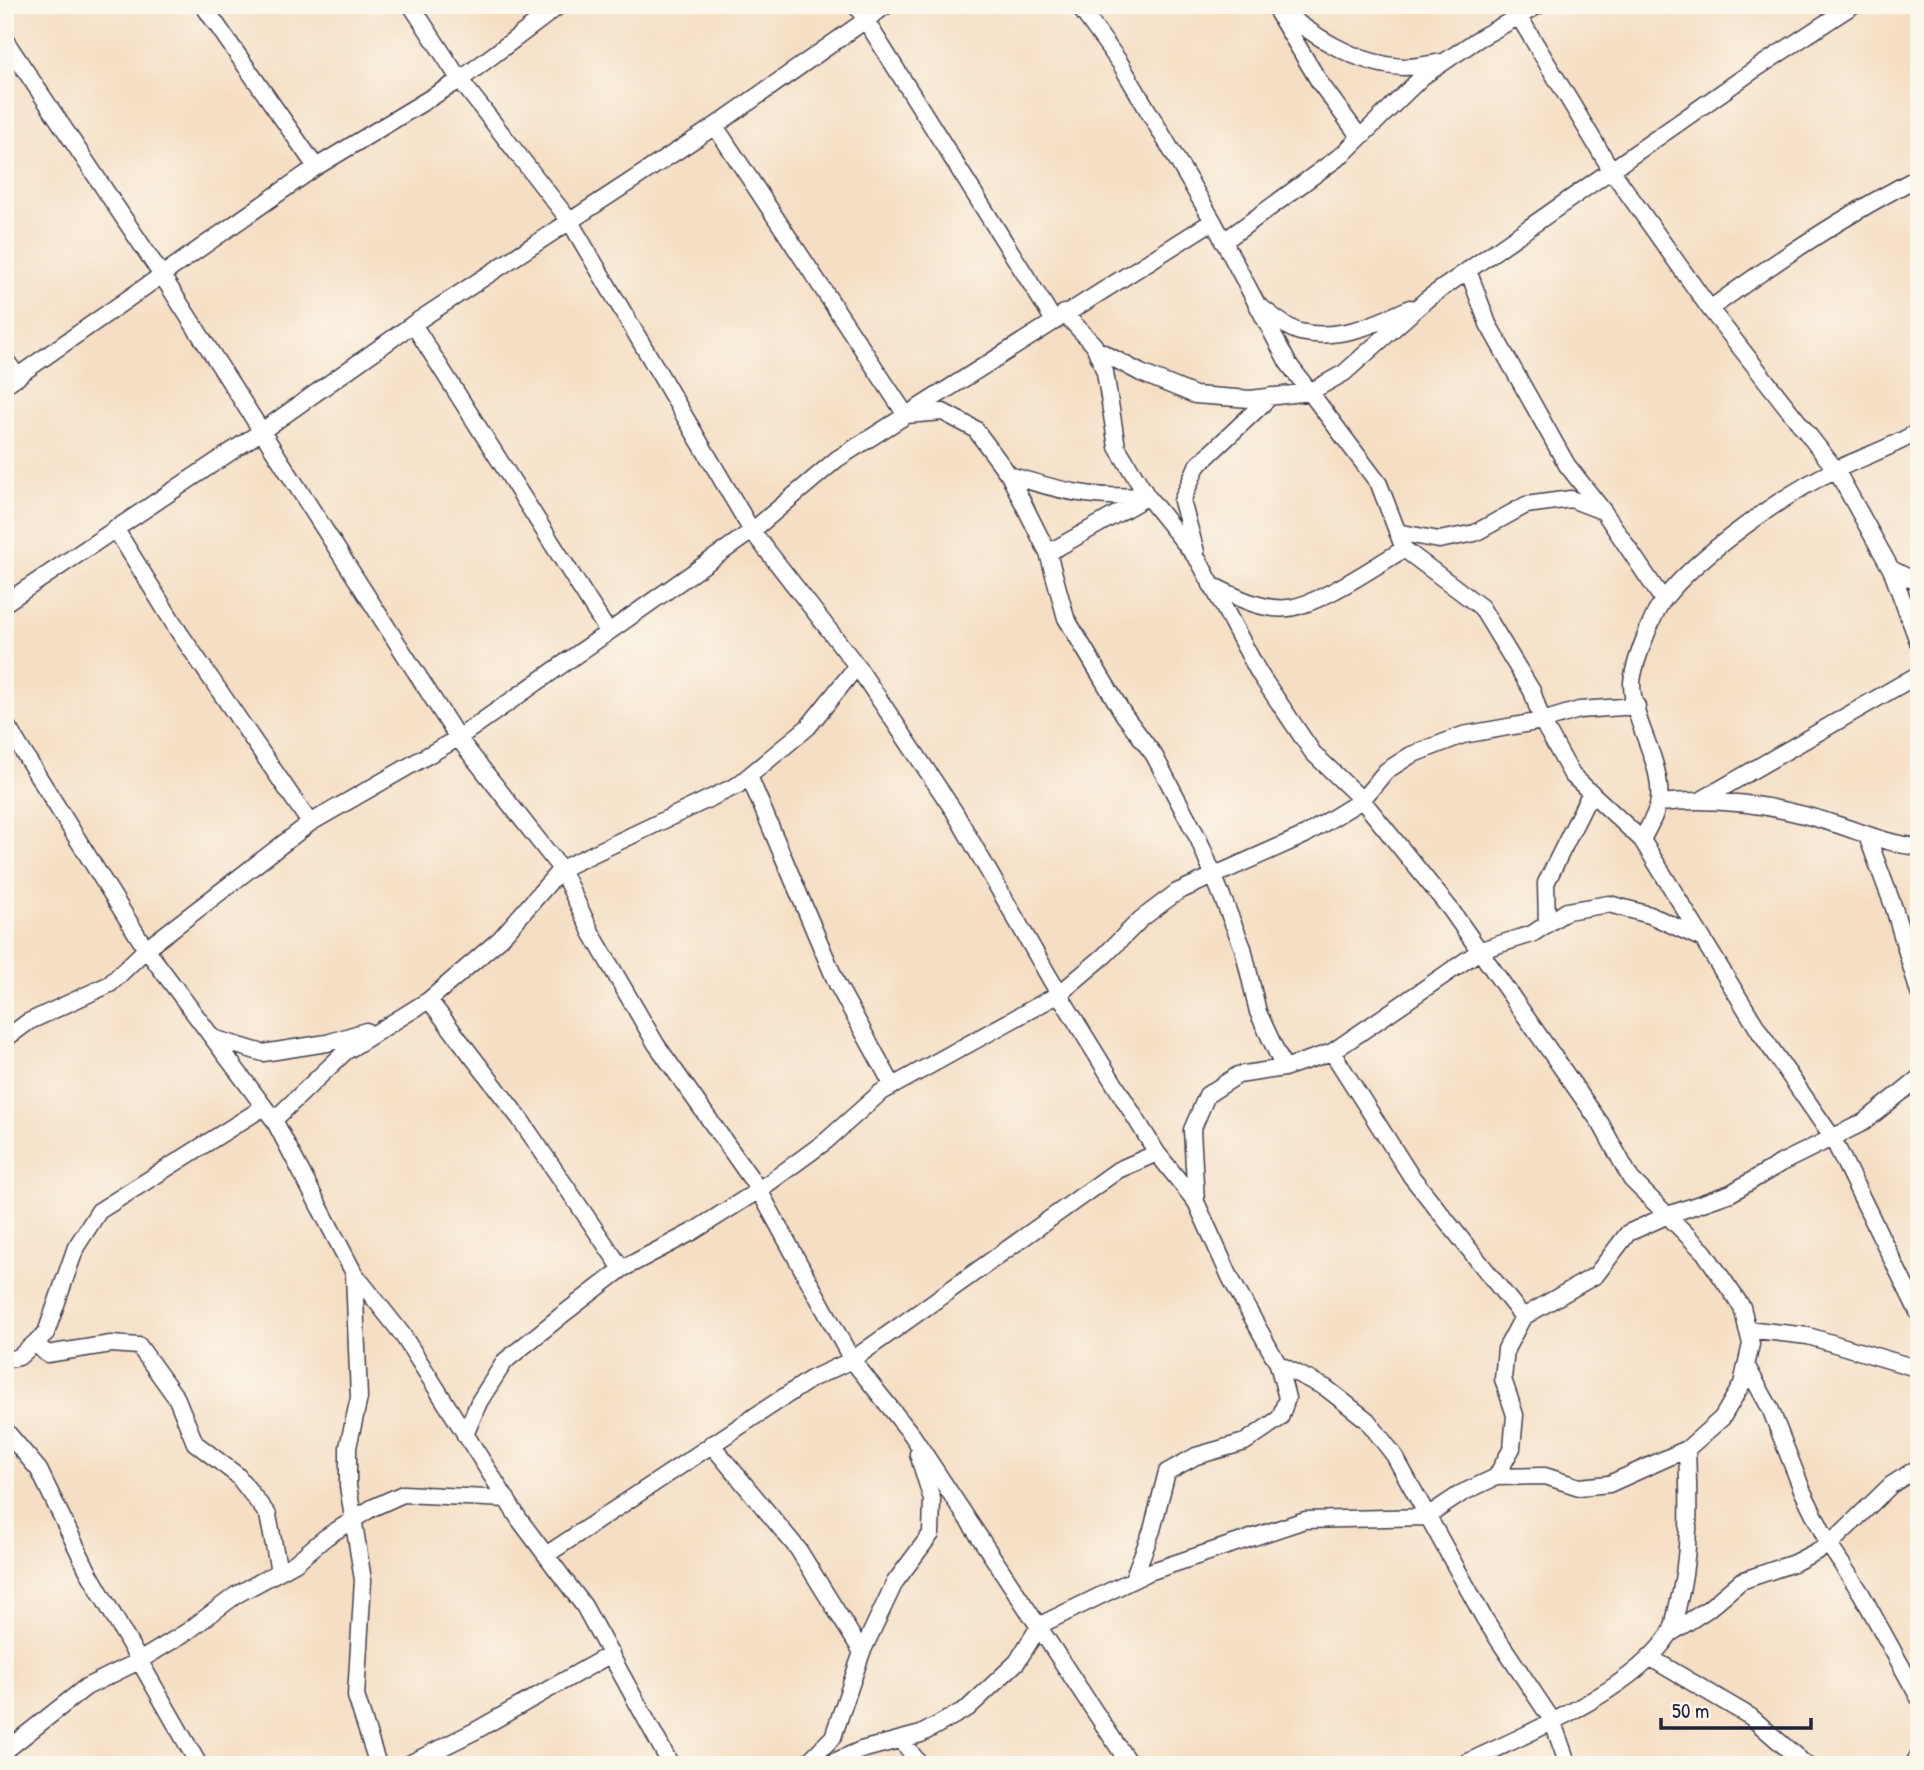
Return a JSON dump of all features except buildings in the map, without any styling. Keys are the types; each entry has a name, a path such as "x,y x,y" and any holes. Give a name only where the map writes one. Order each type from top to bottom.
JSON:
{"street":[{"path":"203,5 316,167"},
{"path":"411,5 460,80 569,220 752,531 857,666 954,811 1059,994 1157,1153 1196,1202 1231,1279 1278,1364 1287,1398 1280,1418 1245,1442 1196,1457 1167,1472 1152,1530 1133,1579"},
{"path":"5,359 12,381 316,167 460,80 560,5"},
{"path":"856,5 1058,316 1096,349 1141,373 1195,395 1250,399 1310,392 1344,373 1427,299 1853,5"},
{"path":"5,603 262,431 412,324 715,126 887,5"},
{"path":"1077,5 1121,63 1213,221 1288,363 1379,484 1404,548 1481,607 1532,691 1542,721 1572,775 1642,840 1760,1034 1832,1138 1919,1314"},
{"path":"1274,5 1303,28 1349,54 1403,67 1444,62"},
{"path":"1274,5 1320,83 1359,136"},
{"path":"1223,242 1343,154 1422,77 1515,10 1539,5"},
{"path":"1515,10 1612,171 1710,309 1836,470 1891,569 1919,644"},
{"path":"5,40 161,274 458,738 561,869 592,934 656,1044 759,1190 852,1360 912,1434 1130,1765"},
{"path":"715,126 905,415"},
{"path":"1710,309 1769,266 1842,219 1919,177"},
{"path":"5,1039 27,1022 110,984 146,948 310,823 458,738 607,630 752,531 837,459 1058,316 1213,221"},
{"path":"1468,270 1488,324 1567,465 1604,512 1663,600"},
{"path":"1255,304 1298,332 1335,334 1378,324 1427,299"},
{"path":"412,324 607,630"},
{"path":"1096,349 1105,372 1117,447 1147,496 1199,561"},
{"path":"827,1765 861,1750 921,1734 968,1708 1017,1662 1040,1625 1133,1579 1305,1520 1426,1517 1462,1493 1496,1476 1545,1476 1579,1487 1609,1484 1687,1449 1722,1418 1742,1384 1751,1344 1742,1307 1712,1263 1630,1179 1601,1124 1545,1047 1481,950 1362,800 1313,753 1259,673 1199,561 1182,501 1197,466 1271,396"},
{"path":"905,415 943,412 975,429 1009,475 1048,553 1066,618 1124,715 1154,755 1214,877 1243,948 1258,1012 1284,1068"},
{"path":"1642,840 1659,803 1656,767 1632,682 1646,636 1663,600 1727,538 1836,470 1895,445 1919,430"},
{"path":"1009,475 1072,494 1106,499 1147,496"},
{"path":"1048,553 1147,496"},
{"path":"1397,532 1439,540 1475,533 1526,505 1571,499 1604,512"},
{"path":"115,528 179,632 310,823"},
{"path":"1211,585 1252,604 1289,608 1332,591 1404,548"},
{"path":"1891,569 1919,583"},
{"path":"274,1120 345,1052 429,1000 500,939 561,869 738,785 808,727 857,666"},
{"path":"1703,799 1919,674"},
{"path":"464,1435 479,1402 505,1362 622,1269 695,1231 759,1190 893,1086 1059,994 1104,956 1141,919 1177,892 1305,835 1362,800 1386,771 1411,755 1463,734 1542,721 1579,710 1637,706"},
{"path":"5,723 146,948 274,1120 354,1273 402,1334 464,1435 584,1606 671,1765"},
{"path":"749,776 837,984 893,1086"},
{"path":"1547,924 1546,883 1591,792"},
{"path":"1659,803 1703,799 1753,803 1834,823 1890,844 1919,847"},
{"path":"1867,836 1894,908 1919,993"},
{"path":"1196,1202 1192,1130 1207,1095 1238,1075 1284,1068 1332,1052 1481,950 1532,934 1567,911 1609,904 1650,915 1703,939"},
{"path":"429,1000 520,1119 622,1269"},
{"path":"213,1038 263,1053 327,1043 389,1024"},
{"path":"1332,1052 1411,1176 1523,1317"},
{"path":"1496,1476 1512,1448 1515,1415 1503,1379 1506,1349 1523,1317 1596,1275 1628,1233 1668,1215 1731,1193 1781,1163 1864,1122 1918,1080"},
{"path":"5,1360 19,1357 46,1333 76,1247 99,1212 264,1107"},
{"path":"546,1555 811,1379 852,1360 1118,1170 1157,1153"},
{"path":"354,1273 359,1398 348,1447 351,1521 363,1580 356,1696 378,1765"},
{"path":"1747,1329 1808,1336 1919,1369"},
{"path":"35,1343 47,1354 111,1344 139,1346 177,1399 195,1443 237,1475 268,1515 279,1572"},
{"path":"1278,1364 1326,1388 1367,1420 1394,1455 1484,1618 1552,1720 1568,1765"},
{"path":"1746,1365 1770,1408 1803,1492 1829,1545 1861,1592 1919,1698"},
{"path":"5,1430 39,1470 88,1571 199,1765"},
{"path":"805,1765 833,1737 862,1652 895,1583 931,1534 932,1499 912,1434"},
{"path":"711,1444 798,1549 862,1652"},
{"path":"1671,1633 1684,1583 1689,1519 1687,1449"},
{"path":"1462,1765 1552,1720 1633,1674 1671,1633 1708,1609 1741,1581 1794,1563 1829,1545 1891,1485 1919,1467"},
{"path":"5,1751 86,1687 139,1661 188,1631 236,1595 279,1572 372,1508 403,1494 507,1499"},
{"path":"407,1765 475,1731 611,1654"},
{"path":"1649,1657 1751,1717 1806,1765"},
{"path":"901,1739 920,1765"},
{"path":"1913,1765 1919,1755"}]}
